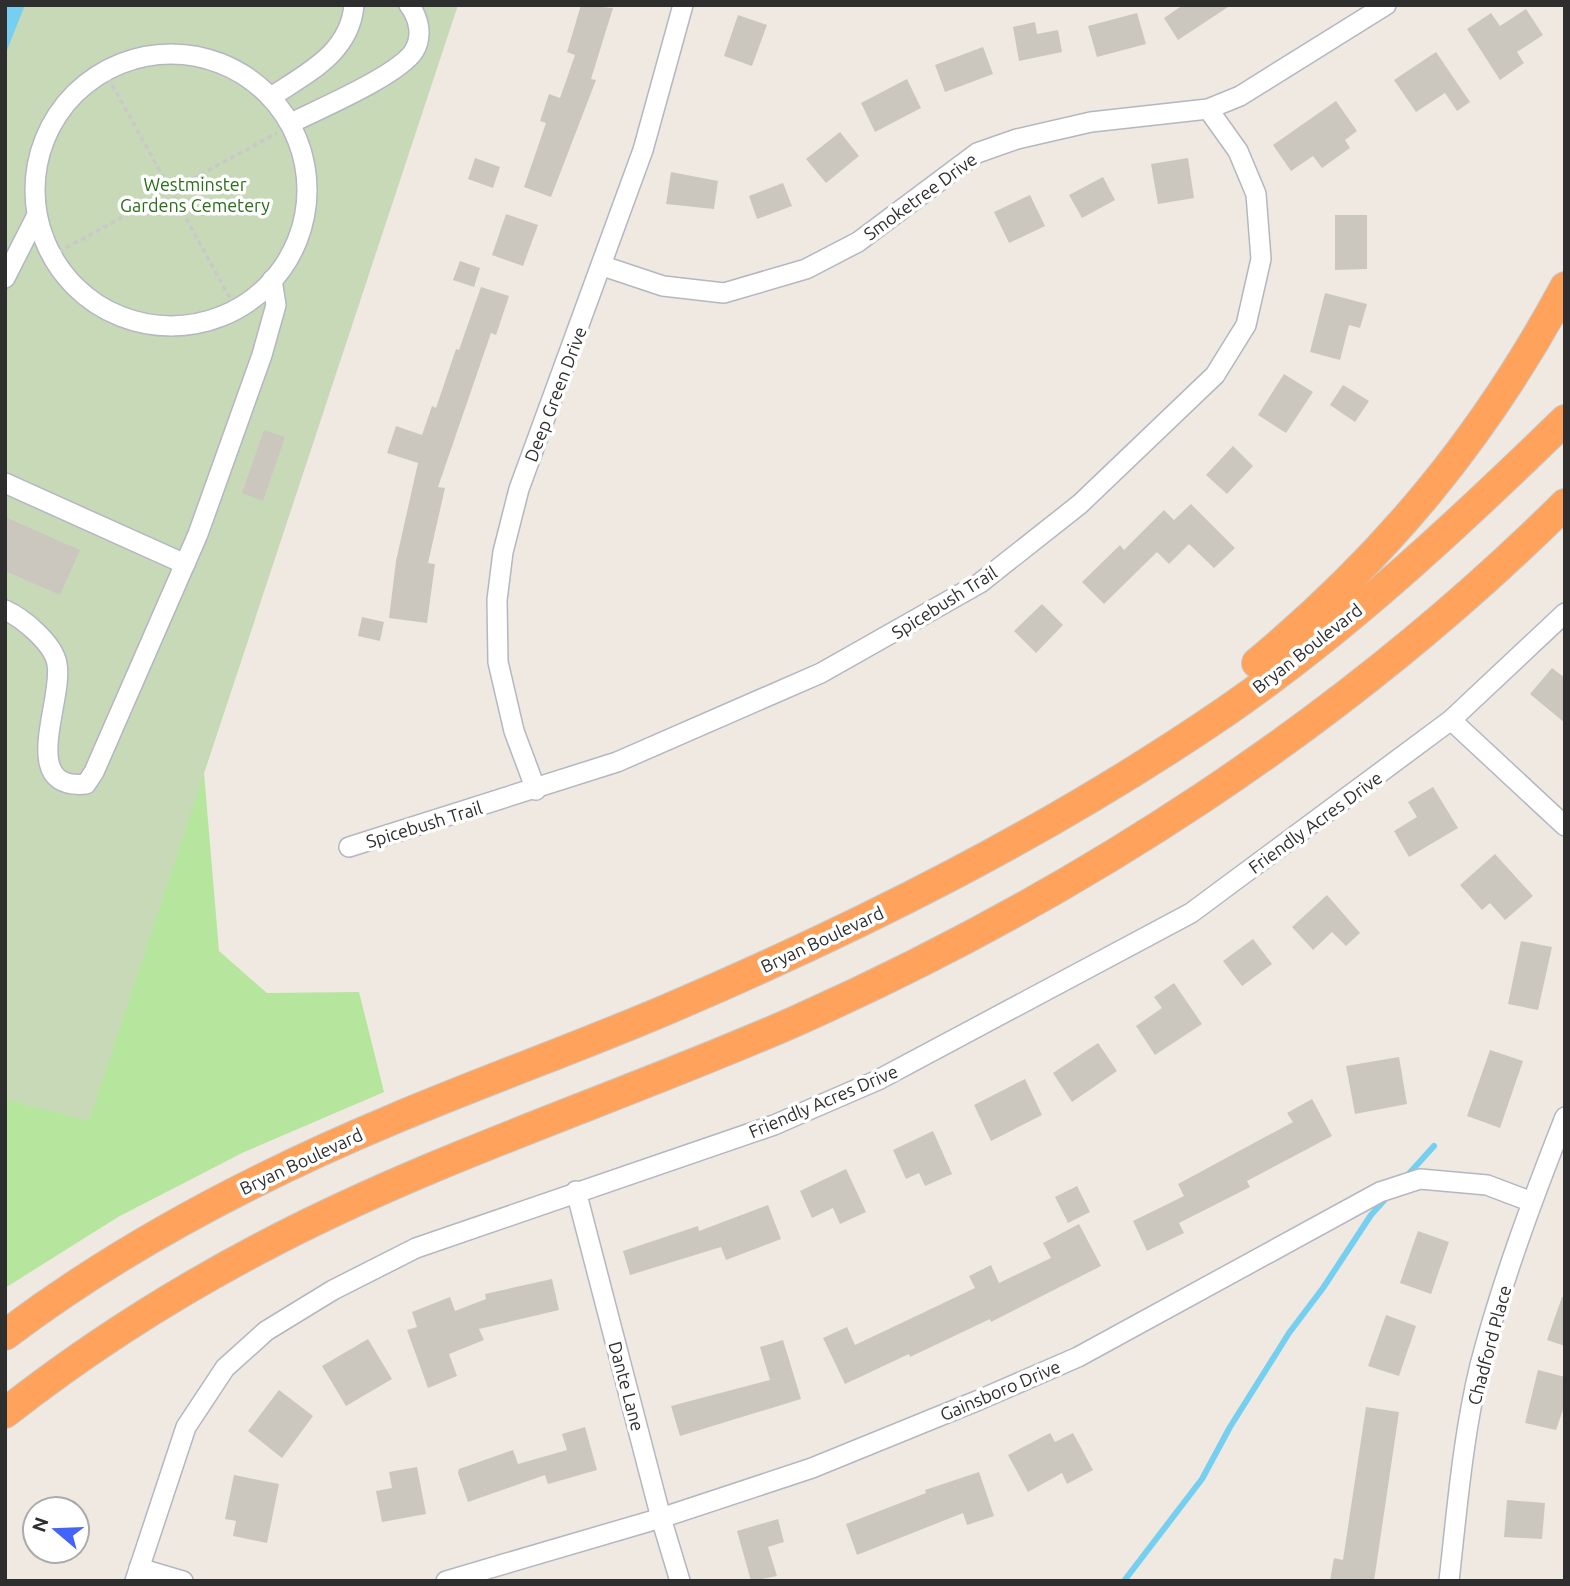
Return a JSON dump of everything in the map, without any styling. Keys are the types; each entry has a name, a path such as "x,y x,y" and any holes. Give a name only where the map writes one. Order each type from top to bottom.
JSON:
{"highway":[{"path":"1070,810 1136,749 1253,667 1377,554 1444,476 1482,423 1539,336 1565,287"},
{"name":"Bryan Boulevard","path":"5,1335 115,1260 256,1181 395,1118 666,1010 878,914 1070,810 1226,711 1331,631 1436,541 1565,420"},
{"path":"5,1413 90,1350 153,1309 276,1240 465,1154 795,1021 927,959 1022,908 1176,815 1326,710 1484,580 1565,504"}],"street":[{"path":"271,97 322,63 343,43 352,20 354,5"},
{"path":"292,124 390,72 413,53 419,40 418,19 409,5"},
{"name":"Deep Green Drive","path":"536,790 514,731 498,662 497,600 503,552 519,489 603,266 643,150 683,5"},
{"name":"Smoketree Drive","path":"603,266 663,286 724,293 807,269 858,242 977,153 1017,139 1091,122 1208,109 1240,96 1386,5"},
{"path":"188,53 229,65 271,97 292,124 307,168 306,215 289,259 259,296 218,319 172,328 125,320 84,297 51,256 36,217 35,174 47,132 71,96 104,69 145,55 188,53"},
{"name":"Spicebush Trail","path":"349,846 536,790 617,762 821,673 981,583 1080,505 1215,375 1246,325 1261,259 1256,194 1238,151 1208,109"},
{"path":"5,278 36,217"},
{"path":"5,610 43,639 57,662 57,693 47,758 56,777 71,785 86,784 94,772 185,564 262,355 276,305 272,280"},
{"path":"5,483 185,564"},
{"name":"Friendly Acres Drive","path":"137,1575 186,1427 225,1368 266,1331 333,1290 416,1248 774,1125 878,1080 1191,913 1451,720 1565,613"},
{"path":"1451,720 1565,826"},
{"name":"Chadford Place","path":"1449,1581 1465,1439 1481,1364 1532,1202 1565,1117"},
{"name":"Gainsboro Drive","path":"446,1581 505,1566 661,1518 812,1468 1078,1357 1380,1192 1420,1179 1487,1185 1532,1202"},
{"name":"Dante Lane","path":"576,1191 661,1518 680,1581"},
{"path":"137,1575 183,1581"}],"path":[{"path":"104,69 236,309"},
{"path":"51,256 292,124"}],"green space":[{"name":"Westminster Gardens Cemetery","path":"5,5 458,5 89,1121 5,1099"},
{"path":"255,619 204,773 219,951 267,993 359,992 384,1092 242,1153 118,1217 5,1288 5,641"}],"water":[{"path":"5,5 25,5 5,55"}],"building":[{"path":"581,5 613,8 591,79 596,80 551,197 524,187 546,123 540,121 549,94 560,98 575,55 567,52"},
{"path":"1183,5 1231,5 1178,40 1164,18"},
{"path":"1526,9 1543,35 1517,52 1524,63 1500,80 1467,29 1491,13 1500,26"},
{"path":"1137,13 1146,44 1097,57 1088,26"},
{"path":"738,15 767,25 752,66 724,56"},
{"path":"1035,22 1037,34 1058,30 1062,52 1019,61 1013,27"},
{"path":"983,47 993,74 945,92 935,65"},
{"path":"1436,52 1470,102 1457,111 1445,93 1416,112 1394,80"},
{"path":"907,79 921,108 875,132 861,103"},
{"path":"1336,101 1357,131 1345,140 1350,148 1322,168 1313,156 1291,171 1273,145"},
{"path":"840,132 859,156 826,183 806,159"},
{"path":"475,158 500,167 493,188 468,179"},
{"path":"1188,158 1194,198 1158,204 1151,164"},
{"path":"671,172 718,181 714,209 666,204"},
{"path":"1103,177 1115,200 1082,218 1069,195"},
{"path":"783,183 792,206 757,219 749,196"},
{"path":"1030,195 1045,226 1009,243 994,212"},
{"path":"506,214 538,225 523,266 492,255"},
{"path":"1335,215 1367,215 1367,269 1335,270"},
{"path":"460,261 480,268 474,287 453,280"},
{"path":"481,287 509,296 496,335 491,333 438,487 445,488 428,563 435,564 427,623 389,618 396,561 418,463 387,453 396,426 422,435 432,406 436,408"},
{"path":"1325,293 1367,304 1360,328 1349,325 1340,360 1310,352"},
{"path":"1284,374 1313,392 1286,433 1258,415"},
{"path":"1343,385 1369,401 1355,422 1330,405"},
{"path":"264,430 285,437 263,501 242,493"},
{"path":"1233,446 1253,466 1227,494 1206,475"},
{"path":"1191,504 1235,548 1214,568 1189,544 1169,564 1157,552 1104,604 1082,582 1120,545 1124,550 1164,510 1174,520"},
{"path":"5,517 80,550 60,595 5,571"},
{"path":"1042,604 1063,625 1036,653 1014,631"},
{"path":"362,617 384,622 380,641 358,636"},
{"path":"1552,668 1565,678 1565,723 1530,694"},
{"path":"1433,787 1458,828 1409,857 1394,831 1417,817 1408,802"},
{"path":"1495,854 1533,896 1505,920 1490,903 1482,910 1460,885"},
{"path":"1327,895 1360,933 1346,946 1332,932 1313,950 1292,927"},
{"path":"1253,939 1272,964 1242,986 1223,961"},
{"path":"1521,941 1552,947 1538,1010 1508,1004"},
{"path":"1174,983 1202,1024 1155,1055 1136,1026 1162,1008 1154,997"},
{"path":"1098,1043 1117,1071 1072,1102 1053,1073"},
{"path":"1490,1050 1523,1061 1500,1128 1467,1116"},
{"path":"1399,1057 1407,1104 1355,1114 1346,1066"},
{"path":"1025,1079 1042,1115 991,1141 974,1105"},
{"path":"1312,1099 1332,1136 1247,1181 1250,1187 1179,1223 1184,1233 1147,1251 1133,1221 1184,1196 1178,1184 1293,1122 1287,1113"},
{"path":"933,1131 952,1174 925,1186 919,1173 906,1179 893,1150"},
{"path":"846,1169 866,1212 840,1224 833,1208 812,1218 800,1191"},
{"path":"1077,1186 1090,1212 1068,1223 1055,1197"},
{"path":"768,1205 781,1239 726,1260 721,1247 630,1275 623,1251 698,1226 699,1231"},
{"path":"1079,1224 1101,1266 991,1322 990,1319 845,1384 823,1338 847,1327 855,1345 975,1288 969,1276 991,1265 999,1283 1051,1258 1043,1243"},
{"path":"1418,1231 1449,1242 1431,1294 1400,1283"},
{"path":"552,1279 559,1310 479,1329 484,1340 449,1354 457,1376 428,1388 407,1330 417,1327 412,1312 450,1297 455,1311 486,1299 485,1294"},
{"path":"1562,1297 1565,1297 1565,1346 1547,1340"},
{"path":"1386,1315 1416,1326 1399,1376 1368,1366"},
{"path":"368,1339 392,1379 346,1406 322,1366"},
{"path":"783,1340 801,1399 680,1436 671,1406 770,1380 760,1347"},
{"path":"1538,1370 1565,1377 1565,1404 1556,1430 1525,1423"},
{"path":"279,1390 313,1416 282,1458 248,1431"},
{"path":"1366,1407 1399,1412 1374,1581 1330,1581 1334,1558 1343,1560"},
{"path":"585,1427 597,1470 548,1484 545,1475 468,1502 459,1469 513,1450 518,1464 567,1450 562,1434"},
{"path":"1050,1433 1055,1442 1073,1433 1093,1470 1067,1484 1062,1473 1028,1492 1008,1455"},
{"path":"417,1467 426,1514 382,1522 376,1491 392,1488 389,1472"},
{"path":"979,1472 994,1516 967,1525 963,1513 857,1555 846,1524 926,1493 925,1490"},
{"path":"234,1475 279,1484 267,1543 233,1536 236,1521 225,1519"},
{"path":"1507,1500 1545,1503 1542,1539 1504,1537"},
{"path":"778,1519 784,1542 768,1547 777,1576 751,1581 737,1531"}],"waterway":[{"path":"1405,1178 1434,1146"},
{"path":"1124,1581 1202,1479 1230,1427 1289,1333 1323,1288 1371,1215 1388,1196"}]}
